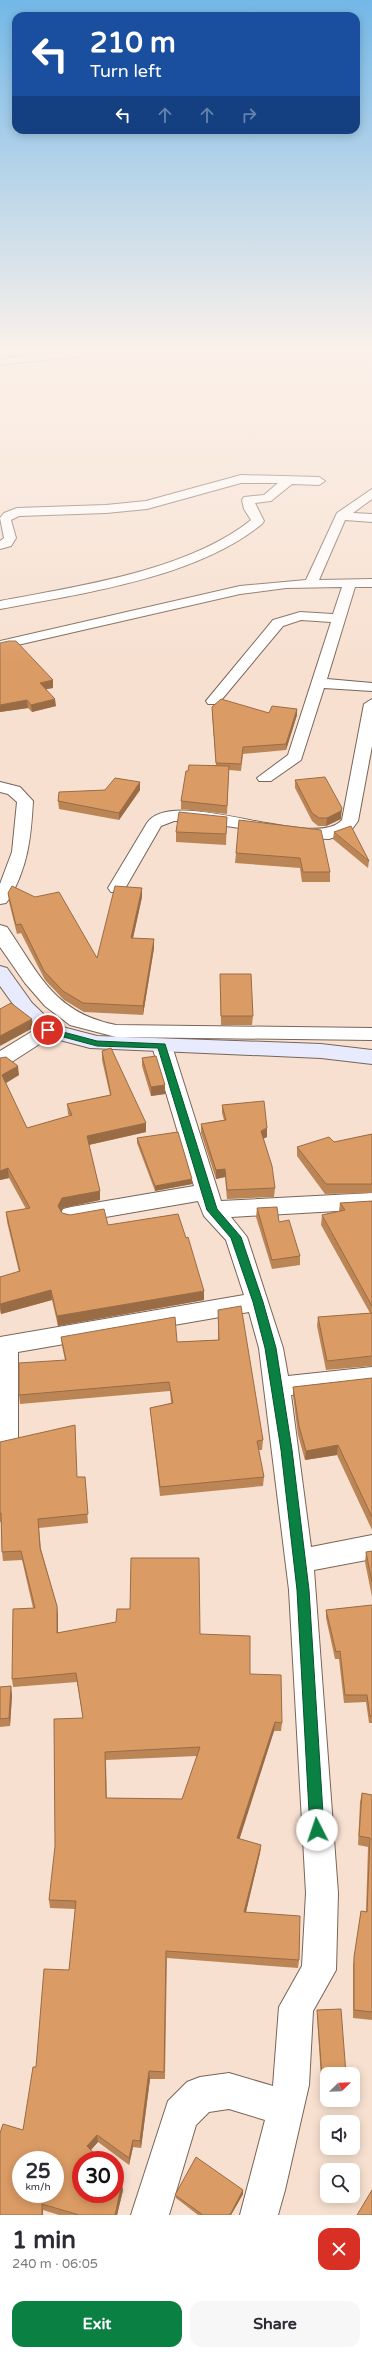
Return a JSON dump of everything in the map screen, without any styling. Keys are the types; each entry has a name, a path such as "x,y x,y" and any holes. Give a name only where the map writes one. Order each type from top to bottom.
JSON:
{"street":[{"path":"0,513 106,509 146,505 169,501 228,482 248,479 319,481"},
{"path":"228,482 251,498 267,498 290,480"},
{"path":"311,583 341,516 372,493"},
{"path":"0,604 130,576 200,555 231,541 258,521 250,509 248,500 251,498"},
{"path":"0,545 7,543 10,538 5,520 8,516 17,512"},
{"path":"341,516 372,518"},
{"path":"0,645 218,594 261,586 311,583 372,583"},
{"path":"265,778 286,766 295,757 350,583"},
{"path":"213,701 278,623 300,616 339,618"},
{"path":"318,683 372,687"},
{"path":"117,888 155,823 170,816 193,816 329,834 344,828 350,821 372,704"},
{"path":"0,787 14,790 25,801 22,853 13,878 0,899"},
{"path":"0,931 14,956 55,1005 72,1018 90,1026 116,1031 372,1034"},
{"path":"0,972 25,1007 48,1030 97,1043 321,1051 372,1057"},
{"path":"0,1060 48,1030"},
{"path":"162,1046 209,1201 236,1237 258,1302 271,1348 300,1561 322,1907 319,1970 296,2007 291,2086 267,2190 259,2215"},
{"path":"70,1215 209,1201 310,1203 372,1201"},
{"path":"5,1440 3,1346 258,1302"},
{"path":"276,1386 372,1377"},
{"path":"300,1561 372,1547"},
{"path":"150,2215 181,2114 200,2095 229,2091 286,2108"}],"building":[{"path":"16,641 53,680 40,683 55,699 31,705 27,700 0,705 0,643"},
{"path":"221,699 269,713 272,706 297,709 286,744 243,747 241,764 216,763 212,707"},
{"path":"189,765 229,766 227,806 181,801 186,771 188,771"},
{"path":"325,777 342,808 341,811 327,818 319,818 312,813 295,780"},
{"path":"115,778 140,782 119,813 58,801 59,792 105,790"},
{"path":"179,812 227,817 226,834 176,832"},
{"path":"239,820 321,830 330,872 303,872 300,858 236,853"},
{"path":"351,826 369,861 334,832"},
{"path":"12,886 35,897 59,892 97,958 115,886 142,888 131,938 154,939 143,1006 83,1003 63,991 44,971 21,924 16,925 8,893"},
{"path":"220,974 251,974 253,1016 221,1016"},
{"path":"11,1003 32,1019 0,1036 0,1009"},
{"path":"111,1048 146,1123 87,1136 100,1191 62,1198 58,1206 62,1213 70,1215 104,1209 108,1225 178,1214 186,1238 188,1237 204,1291 57,1316 51,1290 0,1304 0,1277 20,1271 6,1212 30,1208 8,1168 0,1171 0,1058 6,1057 18,1066 2,1075 27,1128 72,1115 67,1104 111,1095 102,1051"},
{"path":"156,1056 165,1085 151,1087 142,1058"},
{"path":"264,1101 267,1128 261,1131 272,1166 275,1188 227,1190 225,1169 216,1170 201,1124 226,1120 222,1105"},
{"path":"178,1132 192,1179 155,1186 137,1138"},
{"path":"372,1134 372,1184 326,1184 297,1147 329,1137 334,1142"},
{"path":"372,1201 372,1306 322,1215 345,1210 340,1203"},
{"path":"277,1207 279,1222 289,1220 300,1256 272,1260 257,1208"},
{"path":"241,1306 263,1440 257,1441 264,1477 160,1487 150,1408 173,1403 169,1382 19,1395 19,1363 66,1360 61,1337 175,1317 177,1342 219,1340 218,1310"},
{"path":"372,1313 372,1356 327,1361 318,1317"},
{"path":"372,1378 372,1517 338,1445 306,1451 299,1426 293,1387"},
{"path":"75,1425 77,1477 85,1477 88,1514 38,1519 40,1548 57,1606 57,1633 116,1622 117,1609 130,1609 131,1558 199,1558 200,1634 250,1636 250,1674 281,1675 282,1723 275,1722 237,1838 261,1845 244,1912 300,1916 299,1960 166,1951 164,2072 149,2071 140,2141 133,2140 129,2158 124,2154 124,2151 119,2151 97,2135 87,2146 92,2151 72,2151 72,2203 118,2203 115,2215 79,2215 42,2204 42,2215 0,2215 0,2133 3,2124 23,2130 33,2067 36,2067 44,1969 69,1970 76,1901 49,1900 55,1846 54,1719 83,1718 76,1673 12,1679 13,1609 35,1608 21,1551 2,1552 0,1513 0,1442","holes":["200,1747 182,1799 106,1798 105,1752"]},
{"path":"372,1551 372,1582 366,1552"},
{"path":"372,1605 372,1716 370,1716 367,1695 345,1695 340,1651 336,1652 326,1610"},
{"path":"11,1686 9,1718 0,1719 0,1687"},
{"path":"362,1793 372,1795 372,2012 354,2010 354,1957 361,1911 367,1912 370,1838 359,1836"},
{"path":"341,2009 345,2067 321,2067 317,2010"},
{"path":"196,2157 243,2190 230,2215 203,2215 175,2195"},
{"path":"372,2190 372,2215 357,2215"}],"route":[{"path":"48,1030 97,1043 162,1046 191,1147 212,1210 236,1237 258,1302 271,1348 286,1450 303,1590 317,1830"}]}
